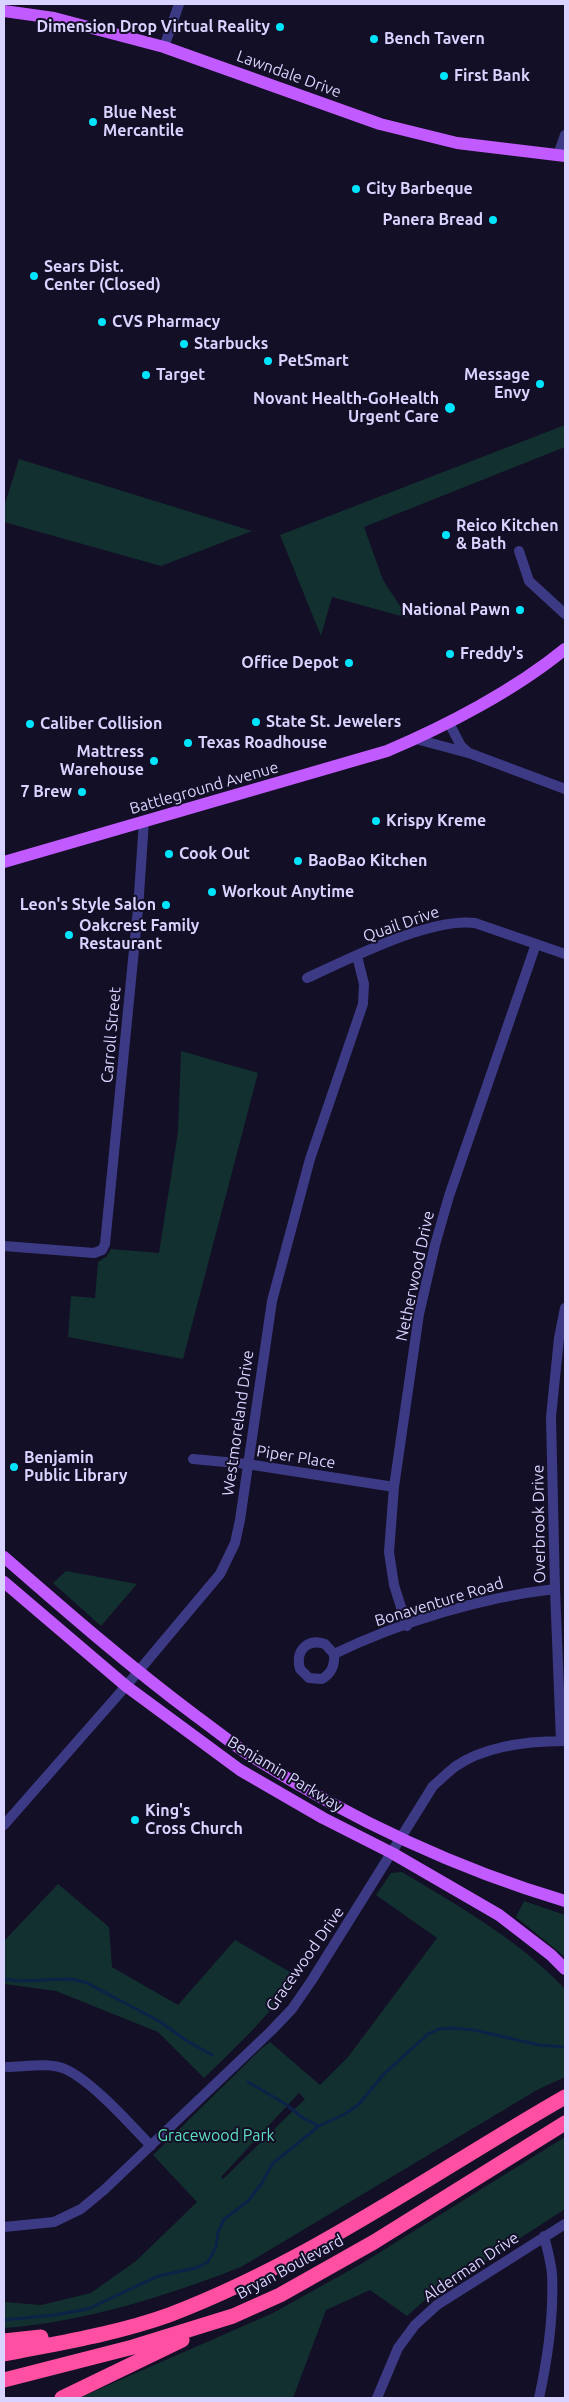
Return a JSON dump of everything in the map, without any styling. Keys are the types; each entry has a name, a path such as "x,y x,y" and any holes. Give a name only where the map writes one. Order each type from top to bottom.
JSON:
{"highway":[{"name":"Bryan Boulevard","path":"4,2354 122,2329 182,2310 286,2264 565,2097"},
{"name":"Bryan Boulevard","path":"4,2380 133,2347 234,2316 280,2295 374,2242 565,2123"},
{"path":"4,2341 53,2335 164,2309 182,2310"},
{"path":"62,2398 234,2316"}],"main road":[{"name":"Lawndale Drive","path":"4,11 54,18 164,47 380,124 457,143 562,155"},
{"name":"Battleground Avenue","path":"4,862 387,751 448,723 508,688 565,649"},
{"name":"Benjamin Parkway","path":"4,1557 138,1672 250,1755 331,1803 400,1839 471,1868 565,1901"},
{"name":"Benjamin Parkway","path":"4,1582 126,1686 240,1770 323,1818 392,1853 499,1915 551,1955 565,1969"}],"street":[{"path":"164,47 179,4"},
{"path":"562,155 565,135"},
{"path":"519,551 529,581 565,614"},
{"path":"448,723 460,746 469,753"},
{"path":"416,739 469,753 565,789"},
{"name":"Carroll Street","path":"4,1246 94,1253 102,1250 107,1235 144,821"},
{"name":"Quail Drive","path":"307,978 427,928 462,921 475,923 565,954"},
{"name":"Netherwood Drive","path":"406,1626 394,1585 389,1552 394,1486 419,1314 449,1196 536,944"},
{"name":"Westmoreland Drive","path":"4,1825 138,1672 220,1574 228,1560 240,1520 272,1301 310,1159 360,1018 364,984 357,956"},
{"name":"Overbrook Drive","path":"563,1741 555,1589 551,1417 559,1338 565,1308"},
{"name":"Piper Place","path":"193,1459 247,1464 394,1486"},
{"name":"Bonaventure Road","path":"334,1654 406,1626 484,1601 555,1589"},
{"name":"Gracewood Drive","path":"4,2226 54,2222 81,2209 151,2146 292,2009 433,1786 456,1766 475,1756 505,1746 563,1741"},
{"path":"7,2067 52,2066 64,2068 106,2100 151,2146"},
{"name":"Alderman Drive","path":"377,2398 398,2348 415,2325 437,2305 565,2224"},
{"path":"539,2398 547,2359 552,2314 552,2272 544,2236"}],"green space":[{"path":"565,425 565,447 364,527 383,580 408,618 332,597 321,636 280,535"},
{"path":"19,459 252,531 161,566 4,522 4,507"},
{"path":"181,1051 258,1073 183,1359 68,1337 71,1296 95,1298 98,1262 106,1257 111,1249 159,1253 178,1132"},
{"path":"66,1571 137,1584 101,1626 53,1583"},
{"name":"Gracewood Park","path":"402,1872 488,1925 528,1955 565,1989 565,2077 537,2090 241,2267 184,2288 95,2314 34,2325 4,2328 4,2302 41,2305 91,2293 136,2261 197,2202 153,2155 261,2049 270,2042 320,2085 348,2057 437,1938 376,1895 391,1873","holes":["299,2093 305,2099 223,2179 221,2177"]},
{"path":"58,1884 109,1927 112,1967 178,2005 235,1940 297,1976 265,2016 204,2078 158,2032 56,1991 4,1984 4,1941"},
{"path":"524,1901 565,1915 565,1957 516,1917"},
{"path":"565,2137 565,2209 425,2300 407,2316 370,2290 326,2310 293,2398 79,2398 273,2313 361,2264"}],"waterway":[{"path":"4,1979 18,1981 70,1979 85,1982 159,2021 187,2041 212,2055"},
{"path":"4,2320 54,2315 88,2309 158,2276 196,2268 208,2262 216,2247 218,2232 224,2219 247,2202 262,2183 272,2164 319,2126 345,2114 359,2104 384,2074 428,2034 439,2029 450,2028 474,2030 539,2045 565,2047"},
{"path":"248,2082 284,2103 303,2118 319,2126"}],"place":[{"name":"Dimension Drop Virtual Reality","path":"280,27"},
{"name":"Bench Tavern","path":"374,39"},
{"name":"First Bank","path":"444,76"},
{"name":"Blue Nest Mercantile","path":"93,122"},
{"name":"City Barbeque","path":"356,189"},
{"name":"Panera Bread","path":"493,220"},
{"name":"Sears Dist. Center (Closed)","path":"34,276"},
{"name":"CVS Pharmacy","path":"102,322"},
{"name":"Starbucks","path":"184,344"},
{"name":"PetSmart","path":"268,361"},
{"name":"Target","path":"146,375"},
{"name":"Message Envy","path":"540,384"},
{"name":"Novant Health-GoHealth Urgent Care","path":"450,408"},
{"name":"Reico Kitchen & Bath","path":"446,535"},
{"name":"National Pawn","path":"520,610"},
{"name":"Freddy's","path":"450,654"},
{"name":"Office Depot","path":"349,663"},
{"name":"State St. Jewelers","path":"256,722"},
{"name":"Caliber Collision","path":"30,724"},
{"name":"Texas Roadhouse","path":"188,743"},
{"name":"Mattress Warehouse","path":"154,761"},
{"name":"7 Brew","path":"82,792"},
{"name":"Krispy Kreme","path":"376,821"},
{"name":"Cook Out","path":"169,854"},
{"name":"BaoBao Kitchen","path":"298,861"},
{"name":"Workout Anytime","path":"212,892"},
{"name":"Leon's Style Salon","path":"166,905"},
{"name":"Oakcrest Family Restaurant","path":"69,935"},
{"name":"Benjamin Public Library","path":"14,1467"},
{"name":"King's Cross Church","path":"135,1820"}]}
